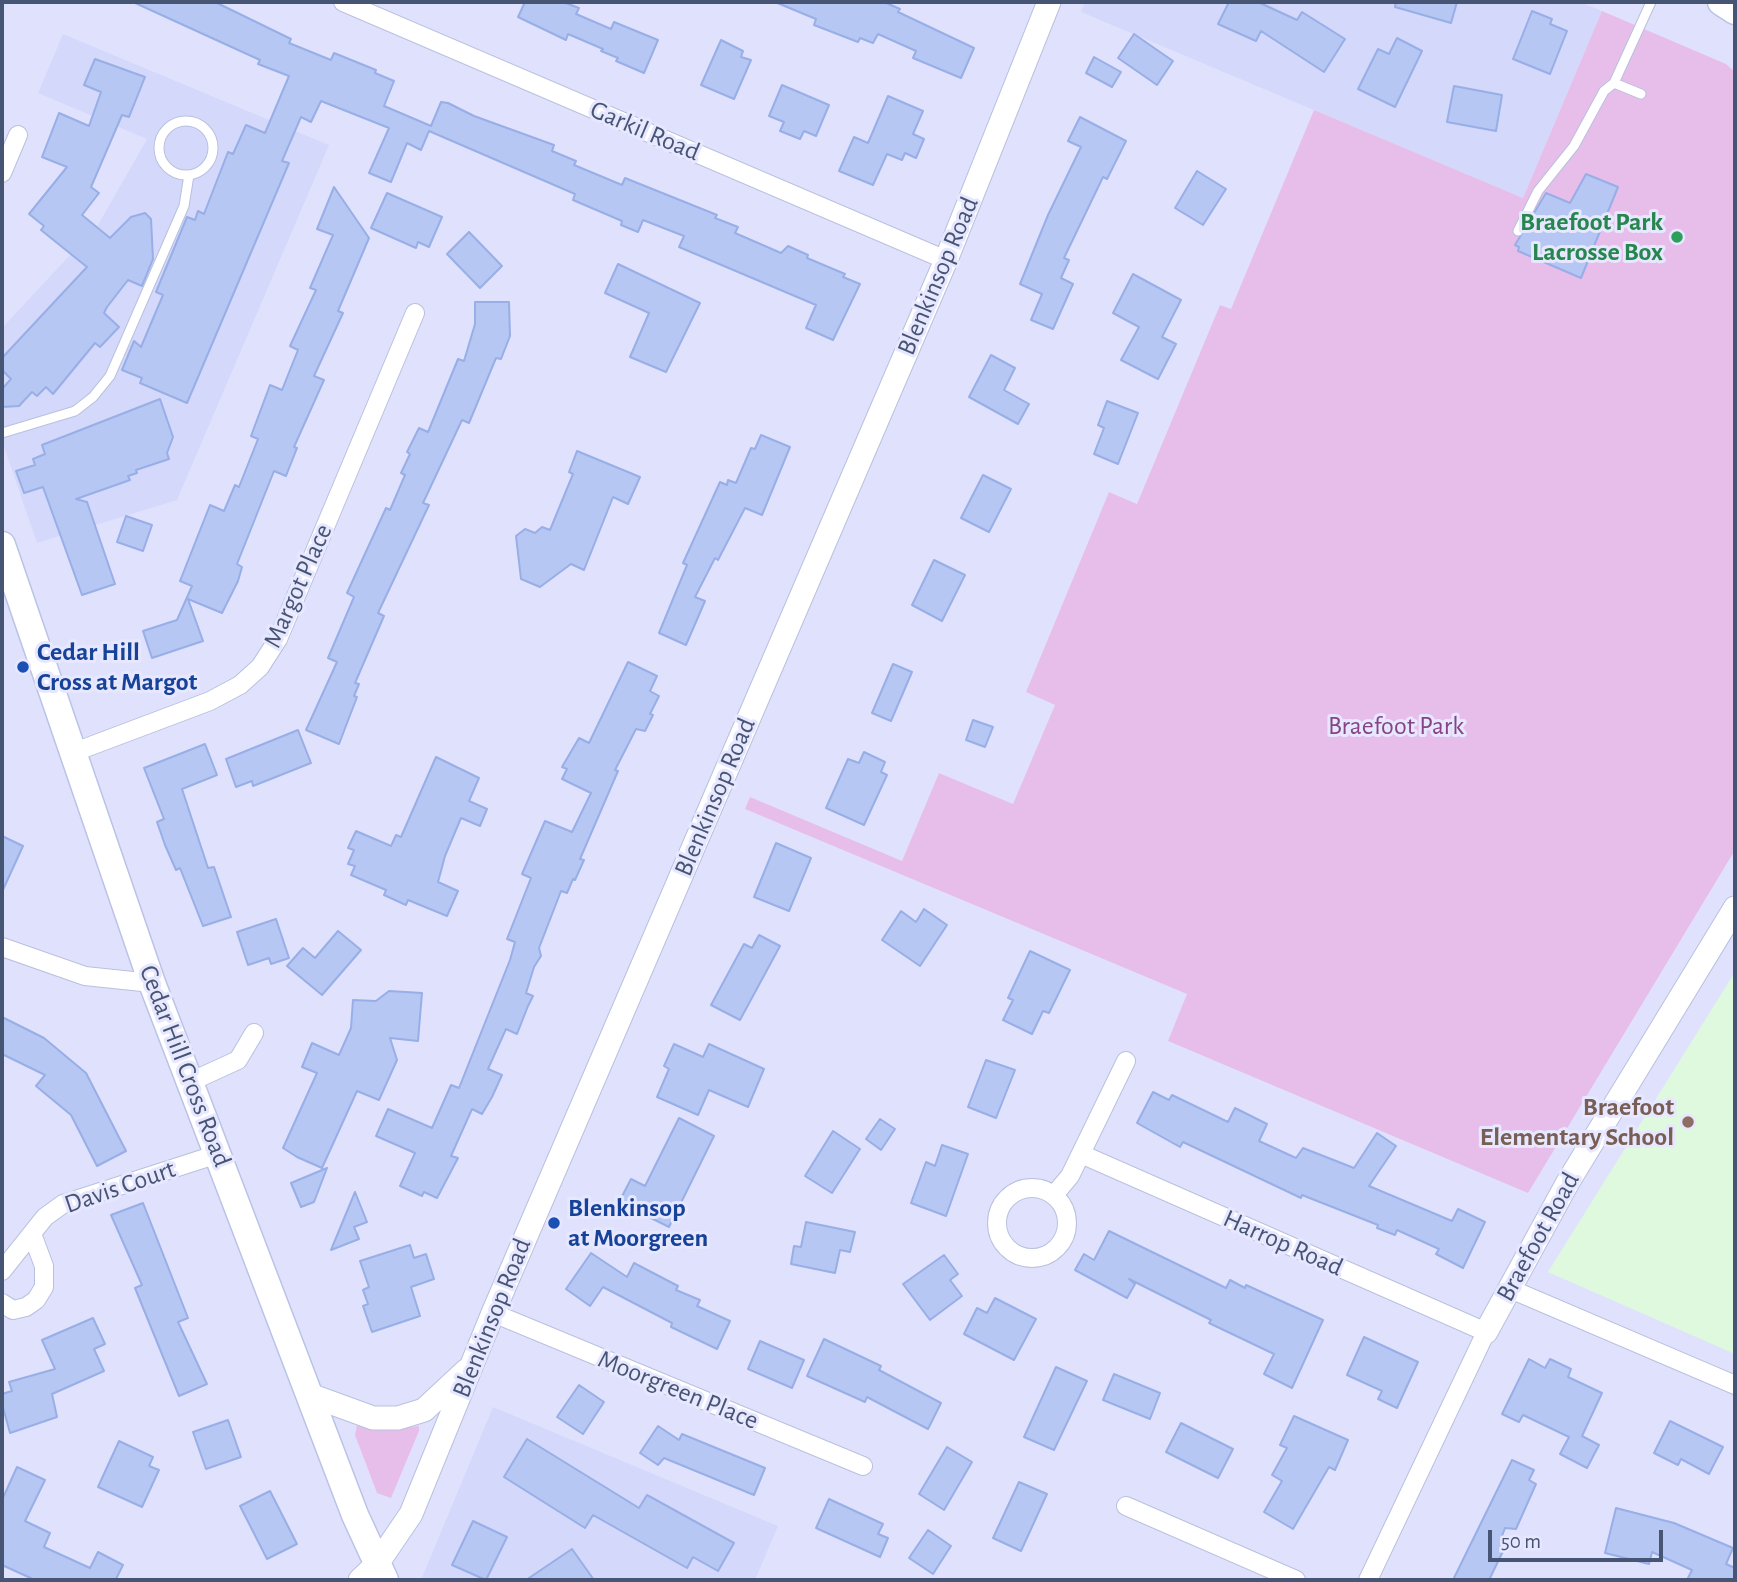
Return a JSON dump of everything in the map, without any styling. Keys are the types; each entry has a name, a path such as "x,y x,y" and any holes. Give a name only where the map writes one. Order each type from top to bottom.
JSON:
{"main road":[{"path":"1721,2 1735,11"},
{"name":"Cedar Hill Cross Road","path":"2,545 152,983 310,1395 355,1515 374,1575"}],"street":[{"name":"Garkil Road","path":"343,2 946,260"},
{"name":"Blenkinsop Road","path":"374,1575 411,1514 493,1313 946,260 1043,4"},
{"path":"2,173 18,135"},
{"name":"Margot Place","path":"72,753 210,701 240,685 260,667 278,639 415,313"},
{"name":"Braefoot Road","path":"1368,1580 1508,1288 1567,1182 1735,908"},
{"path":"2,947 85,976 152,983"},
{"path":"190,1082 238,1060 254,1033"},
{"path":"1054,1195 1081,1154 1126,1061"},
{"name":"Davis Court","path":"2,1271 45,1217 63,1204 218,1154"},
{"name":"Harrop Road","path":"1081,1154 1486,1332"},
{"path":"1034,1187 1054,1195 1067,1215 1064,1239 1046,1255 1034,1258 1012,1251 998,1233 999,1210 1004,1201 1013,1193 1034,1187"},
{"path":"2,1303 13,1310 26,1307 36,1300 44,1287 44,1266 32,1234"},
{"path":"1508,1288 1735,1385"},
{"name":"Moorgreen Place","path":"493,1313 863,1466"},
{"path":"310,1395 366,1416 398,1418 424,1410 474,1363"},
{"path":"1126,1506 1296,1580"}],"lane":[{"path":"1518,231 1538,191 1574,146 1604,91 1614,83 1651,2"},
{"path":"1614,83 1642,94"},
{"path":"181,122 198,125 205,130 212,145 209,161 204,168 189,175 180,174 164,165 159,147 165,131 181,122"},
{"path":"2,433 75,411 93,397 110,376 184,206 189,175"}],"shaded area":[{"path":"1085,2 1580,2 1602,11 1523,198 1081,12"},
{"path":"63,34 329,145 177,500 37,543 2,441 2,328 98,225 147,139 38,93"},
{"name":"Braefoot Elementary School","path":"1735,972 1735,1354 1548,1272"},
{"path":"493,1407 778,1526 755,1580 421,1580"}],"green space":[{"name":"Braefoot Park","path":"1602,11 1726,64 1735,72 1735,850 1528,1193 1168,1041 1187,994 745,809 750,797 902,861 939,773 1013,804 1055,705 1026,692 1109,492 1137,504 1220,305 1231,309 1314,110 1523,198"},
{"path":"357,1425 386,1430 419,1426 391,1498 377,1493 355,1435"}],"building":[{"path":"133,2 215,2 291,39 289,43 331,60 334,53 376,70 375,73 394,81 384,106 431,126 441,102 448,103 474,116 554,145 552,151 576,161 574,165 622,185 625,178 717,215 715,218 738,227 735,233 781,253 788,246 860,284 833,340 806,328 816,305 679,247 684,236 643,220 638,232 621,225 622,221 573,200 575,194 429,131 421,150 407,143 391,182 369,173 389,128 321,101 311,122 301,117 282,161 289,163 187,403 140,383 142,378 122,370 134,341 141,347 163,295 156,292 187,217 195,220 198,211 204,214 228,152 233,154 246,125 265,133 289,76 258,64 260,60"},
{"path":"525,2 563,2 579,8 576,14 611,29 614,22 658,40 644,73 616,61 618,58 601,51 603,49 568,34 566,40 518,17"},
{"path":"775,2 884,2 900,9 898,12 974,48 961,78 913,58 916,51 878,34 873,43 860,38 858,42 814,25 816,19"},
{"path":"1229,2 1258,2 1297,20 1302,12 1345,39 1324,72 1261,31 1256,41 1218,24"},
{"path":"1396,2 1457,2 1451,23 1395,7"},
{"path":"1532,11 1552,19 1550,24 1567,31 1550,74 1513,59"},
{"path":"1134,34 1173,61 1157,85 1118,58"},
{"path":"1397,38 1422,51 1395,107 1358,89 1378,49 1389,54"},
{"path":"721,40 743,51 741,57 751,60 734,99 701,85"},
{"path":"1094,57 1121,72 1112,87 1086,73"},
{"path":"95,59 145,77 129,117 122,115 91,187 99,193 82,215 110,238 131,217 145,213 151,219 153,259 142,286 128,280 104,313 119,327 100,347 95,343 53,394 46,387 37,396 32,392 19,406 2,407 2,389 11,379 2,370 2,358 87,267 41,230 44,226 29,214 67,167 42,157 59,113 89,126 101,92 84,85"},
{"path":"782,85 829,105 816,136 804,131 800,139 780,131 784,122 769,116"},
{"path":"1454,86 1502,95 1496,131 1447,122"},
{"path":"888,96 923,111 913,134 924,139 916,158 905,153 902,160 887,154 873,185 839,171 854,137 868,143"},
{"path":"1080,117 1126,141 1107,179 1103,177 1064,258 1069,260 1061,278 1073,284 1053,329 1031,320 1042,294 1020,284 1048,215 1081,147 1068,141"},
{"path":"1197,171 1226,189 1203,225 1175,208"},
{"path":"1586,174 1618,187 1581,278 1518,251 1519,247 1515,245 1546,193 1570,203"},
{"path":"334,187 369,238 338,311 343,313 314,376 324,380 294,447 297,448 286,476 274,471 237,564 242,567 238,581 222,613 188,599 203,641 152,658 143,631 177,620 192,586 180,581 210,505 224,511 235,485 239,487 258,439 251,436 270,385 282,390 298,350 290,346 316,290 310,288 333,235 317,229"},
{"path":"387,193 442,217 429,247 418,242 416,248 371,228"},
{"path":"469,232 502,266 480,288 447,254"},
{"path":"618,264 700,303 666,372 630,357 649,313 605,293"},
{"path":"1133,274 1181,300 1162,337 1176,344 1158,379 1121,360 1139,327 1113,313"},
{"path":"475,302 509,302 510,336 501,359 496,358 469,423 462,420 423,503 429,505 378,613 384,616 355,683 359,684 354,696 357,697 339,744 306,730 337,662 328,658 354,597 347,593 386,508 390,510 405,475 401,473 410,454 407,452 419,428 428,432 458,359 464,361 475,324"},
{"path":"991,355 1015,368 1004,390 1029,404 1018,424 969,397"},
{"path":"160,399 173,437 167,453 169,459 136,470 137,473 128,476 130,480 76,499 87,502 115,584 82,595 43,487 24,493 16,471 35,465 33,459 45,454 42,445"},
{"path":"1107,401 1138,413 1118,464 1094,454 1104,428 1098,425"},
{"path":"761,435 790,447 762,515 745,508 718,560 715,558 695,597 705,601 686,645 659,633 687,565 683,563 720,482 727,485 728,480 736,483 751,448 755,449"},
{"path":"577,451 640,477 628,504 613,497 584,570 571,564 540,587 521,579 516,536 525,529 535,533 542,527 550,530 573,474 569,472"},
{"path":"983,475 1011,489 989,532 961,518"},
{"path":"126,516 152,525 143,551 117,542"},
{"path":"934,560 965,575 942,621 912,605"},
{"path":"628,662 657,676 650,691 659,696 650,714 653,715 645,731 636,729 615,770 618,771 580,859 584,860 575,880 573,879 567,893 561,891 539,948 541,956 534,967 526,993 533,996 517,1034 506,1029 488,1069 502,1075 492,1097 482,1114 472,1109 451,1156 458,1158 437,1198 424,1192 422,1196 400,1186 415,1153 376,1136 388,1109 432,1128 451,1085 459,1088 510,960 515,942 507,939 531,878 522,874 545,821 572,832 591,793 562,779 567,769 562,767 579,738 589,743"},
{"path":"893,664 912,672 891,721 872,713"},
{"path":"973,720 993,727 985,747 966,740"},
{"path":"298,730 311,763 253,786 252,781 236,787 226,759"},
{"path":"205,744 217,775 182,789 208,868 214,867 231,917 203,926 180,868 176,870 165,845 157,822 164,819 144,768"},
{"path":"864,752 885,762 881,772 887,775 864,825 826,808 848,759 859,763"},
{"path":"436,757 479,778 469,801 487,809 480,826 461,818 445,856 438,882 458,891 447,916 408,900 406,905 384,895 386,890 351,875 355,866 348,864 354,850 348,848 356,831 391,846 396,835 401,837"},
{"path":"2,836 23,846 2,892"},
{"path":"776,843 811,858 789,911 754,897"},
{"path":"924,909 947,925 920,966 882,940 901,911 916,922"},
{"path":"276,919 289,958 271,964 269,958 248,965 237,932"},
{"path":"338,931 361,950 322,995 287,966 303,948 315,958"},
{"path":"759,935 780,946 740,1020 711,1005 744,944 752,948"},
{"path":"1030,951 1070,970 1049,1013 1043,1011 1032,1034 1003,1020 1013,1000 1008,998"},
{"path":"389,991 422,993 418,1041 390,1038 397,1060 379,1100 357,1091 322,1168 297,1157 283,1148 317,1073 302,1067 312,1043 339,1055 351,1028 353,1000 376,1001"},
{"path":"2,1017 44,1038 86,1073 126,1151 97,1166 71,1115 36,1086 45,1075 2,1054"},
{"path":"674,1044 703,1057 709,1044 764,1069 748,1107 709,1090 698,1115 657,1097 669,1069 664,1066"},
{"path":"986,1060 1015,1070 996,1118 968,1107"},
{"path":"1153,1092 1169,1100 1172,1095 1228,1122 1235,1108 1267,1124 1259,1141 1296,1158 1303,1148 1354,1168 1377,1133 1396,1146 1369,1186 1452,1221 1458,1209 1485,1222 1463,1268 1436,1254 1439,1249 1397,1230 1395,1235 1377,1228 1378,1225 1302,1195 1301,1198 1183,1142 1180,1147 1137,1123"},
{"path":"679,1118 714,1136 669,1227 619,1202 631,1179 645,1186"},
{"path":"880,1119 895,1129 881,1150 866,1139"},
{"path":"833,1131 860,1149 832,1193 805,1176"},
{"path":"942,1145 968,1154 946,1216 911,1203 926,1162 935,1166"},
{"path":"327,1168 314,1202 301,1207 291,1183"},
{"path":"355,1192 367,1222 354,1227 359,1239 331,1250"},
{"path":"143,1203 188,1318 178,1322 207,1384 179,1396 135,1288 142,1285 111,1215"},
{"path":"806,1222 855,1232 850,1252 840,1250 835,1273 791,1264 794,1246 801,1247"},
{"path":"1109,1231 1226,1288 1230,1280 1245,1288 1246,1285 1323,1320 1292,1388 1264,1374 1274,1354 1209,1323 1211,1320 1129,1279 1135,1284 1127,1298 1075,1270 1084,1254 1094,1260"},
{"path":"410,1245 414,1258 426,1254 434,1279 411,1287 420,1316 372,1332 363,1306 368,1304 363,1290 369,1287 360,1261"},
{"path":"591,1253 627,1277 634,1263 678,1286 676,1290 700,1300 697,1306 730,1321 717,1349 671,1327 672,1323 603,1287 590,1306 566,1289"},
{"path":"944,1255 958,1274 950,1280 962,1296 930,1320 903,1284"},
{"path":"995,1298 1036,1319 1014,1360 964,1334 977,1308 987,1313"},
{"path":"93,1318 105,1344 94,1349 104,1371 52,1394 57,1417 10,1433 2,1404 2,1394 12,1391 9,1382 55,1369 42,1340"},
{"path":"1364,1337 1418,1362 1397,1408 1378,1399 1382,1391 1347,1375"},
{"path":"824,1339 881,1366 879,1370 941,1403 928,1429 867,1397 865,1402 807,1376"},
{"path":"760,1341 804,1360 792,1388 748,1369"},
{"path":"1529,1359 1545,1368 1550,1359 1571,1369 1568,1377 1602,1393 1582,1436 1599,1445 1587,1468 1560,1454 1569,1437 1523,1415 1519,1422 1502,1414"},
{"path":"1056,1367 1087,1381 1054,1450 1024,1437"},
{"path":"1114,1374 1160,1393 1150,1419 1103,1400"},
{"path":"579,1385 604,1402 583,1434 557,1417"},
{"path":"1294,1416 1348,1440 1335,1470 1329,1467 1293,1529 1264,1512 1282,1481 1272,1475 1287,1448 1280,1445"},
{"path":"228,1420 241,1457 206,1469 193,1432"},
{"path":"1670,1421 1723,1447 1709,1474 1681,1459 1678,1465 1654,1453"},
{"path":"1181,1423 1233,1449 1218,1478 1166,1452"},
{"path":"658,1426 679,1440 682,1434 765,1468 754,1495 664,1458 658,1465 640,1453"},
{"path":"527,1439 639,1508 647,1495 734,1543 718,1571 693,1557 687,1568 593,1515 585,1528 504,1477"},
{"path":"119,1441 153,1457 149,1466 159,1470 142,1507 98,1487"},
{"path":"947,1447 972,1462 944,1510 919,1494"},
{"path":"1512,1460 1534,1470 1529,1480 1536,1484 1516,1529 1505,1528 1502,1536 1509,1539 1489,1580 1453,1580"},
{"path":"17,1467 45,1480 25,1521 50,1533 44,1547 90,1568 98,1552 123,1565 116,1579 119,1580 35,1580 2,1565 2,1500"},
{"path":"1019,1482 1047,1494 1021,1551 993,1538"},
{"path":"270,1491 297,1544 267,1559 240,1506"},
{"path":"829,1499 883,1524 878,1534 888,1538 880,1557 816,1528"},
{"path":"1616,1508 1674,1523 1733,1548 1726,1564 1735,1568 1735,1580 1687,1580 1692,1570 1652,1552 1649,1564 1605,1553"},
{"path":"473,1521 507,1537 486,1580 452,1565"},
{"path":"928,1530 951,1546 933,1574 909,1558"},
{"path":"572,1549 594,1580 526,1580"}],"place":[{"name":"Braefoot Park Lacrosse Box","path":"1677,237"},
{"name":"Cedar Hill Cross at Margot","path":"23,667"},
{"name":"Braefoot Elementary School","path":"1688,1122"},
{"name":"Blenkinsop at Moorgreen","path":"554,1223"}]}
